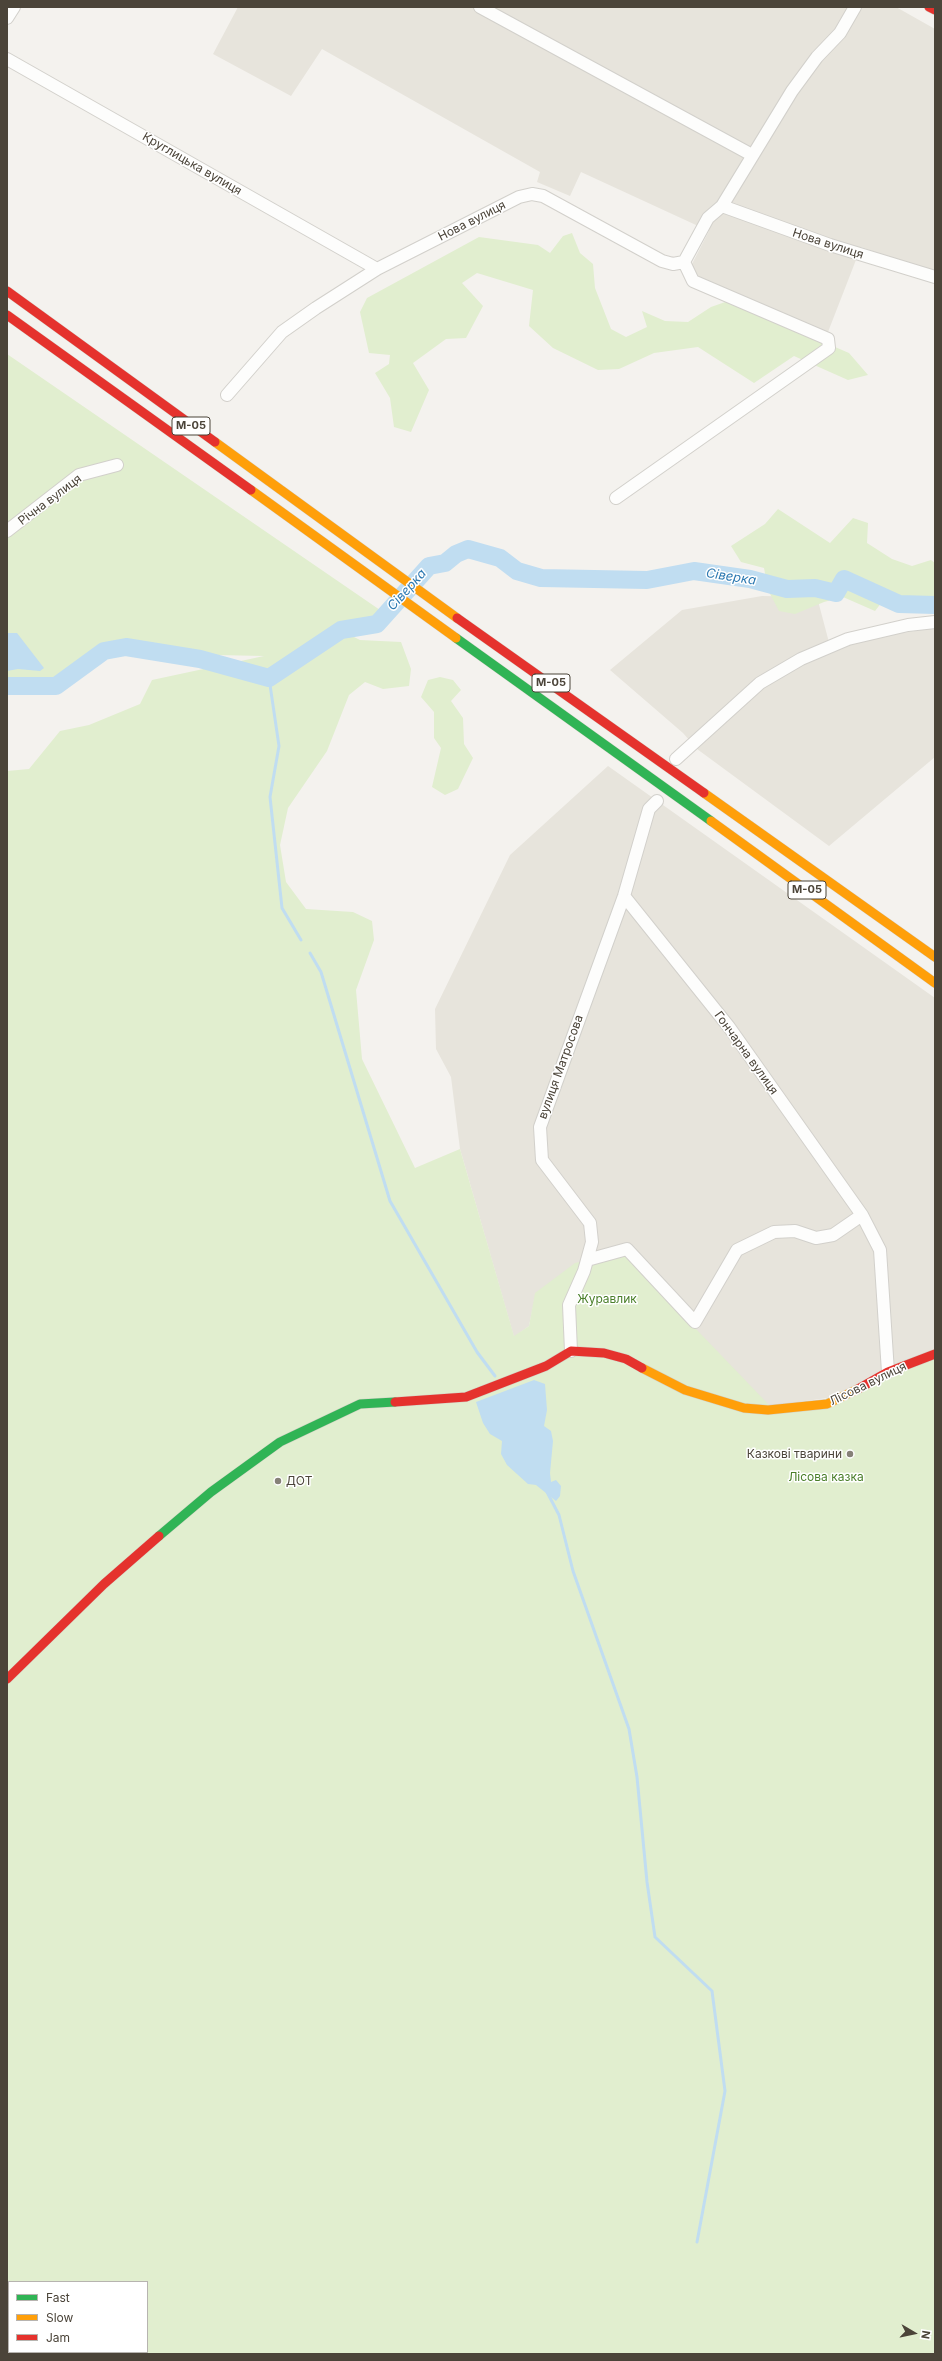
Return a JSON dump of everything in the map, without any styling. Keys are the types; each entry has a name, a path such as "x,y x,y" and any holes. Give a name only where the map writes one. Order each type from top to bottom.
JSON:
{"main road":[{"path":"929,7 935,10"},
{"name":"М-05","path":"7,291 442,607 935,957"},
{"name":"М-05","path":"7,315 935,983"},
{"path":"7,1679 110,1579 211,1492 280,1442 360,1404 466,1397 546,1366 571,1351"},
{"name":"Лісова вулиця","path":"571,1351 604,1354 626,1359 685,1390 744,1408 768,1410 827,1404 875,1381 888,1372 935,1354"}],"street":[{"path":"7,18 14,7"},
{"path":"480,7 752,155"},
{"path":"616,498 829,348 828,339 693,281 684,262 708,218 722,206 801,77 840,33 855,7"},
{"name":"Круглицька вулиця","path":"7,59 377,269"},
{"name":"Нова вулиця","path":"228,395 282,332 377,269 519,197 532,194 543,196 662,261 673,264 684,262"},
{"name":"Нова вулиця","path":"722,206 830,245 935,277"},
{"name":"Річна вулиця","path":"7,531 79,475 117,465"},
{"path":"676,759 760,683 801,659 848,639 908,625 935,622"},
{"name":"вулиця Матросова","path":"571,1351 569,1305 587,1260 592,1242 590,1223 542,1160 540,1127 624,896 649,809 657,801"},
{"name":"Гончарна вулиця","path":"624,896 729,1027 862,1215 880,1250 888,1372"},
{"path":"587,1260 627,1249 694,1322 737,1250 774,1232 795,1232 816,1238 833,1235 862,1215"}],"shaded area":[{"path":"238,7 896,7 935,29 935,273 861,247 828,332 698,278 692,264 709,231 581,172 570,196 537,182 540,172 322,49 291,96 213,54"},
{"path":"762,596 817,597 831,650 882,636 935,628 935,757 829,846 697,749 683,733 610,670 682,610"},
{"path":"608,766 935,998 935,1351 827,1398 770,1406 536,1293 529,1326 514,1337 460,1149 451,1077 436,1049 435,1009 510,855"}],"green space":[{"path":"572,233 580,253 593,264 595,288 611,329 626,337 647,327 642,311 665,321 688,322 711,307 728,301 849,353 868,375 848,380 794,356 754,383 698,347 654,353 619,369 598,370 553,348 529,326 533,290 477,273 462,283 483,306 466,338 446,339 413,363 429,390 411,432 394,427 390,398 375,373 389,364 390,355 369,353 360,312 367,298 479,237 538,245 550,253 563,236"},
{"path":"7,354 380,610 377,624 346,633 360,640 401,642 411,669 409,686 383,689 365,682 349,695 327,751 288,808 280,845 286,882 306,909 353,912 372,921 374,940 356,990 362,1059 415,1168 460,1149 514,1336 529,1326 535,1293 575,1263 622,1252 770,1406 793,1411 935,1358 935,2354 7,2354 7,771 29,769 60,731 89,725 140,704 152,680 264,656 216,655 135,642 103,646 55,678 7,681"},
{"path":"778,509 830,543 853,518 868,523 867,543 892,559 912,566 931,560 935,563 935,610 908,610 882,602 875,611 843,597 824,602 795,614 779,611 768,590 764,568 741,562 731,546 765,524"},
{"path":"440,677 453,680 461,690 451,701 463,718 464,744 473,758 458,789 445,795 432,787 441,748 434,738 434,712 421,697 428,680"}],"water":[{"path":"7,633 17,633 44,668 40,671 18,669 7,671"},
{"path":"534,1380 545,1384 547,1410 544,1426 551,1431 553,1441 550,1473 551,1482 556,1480 561,1486 560,1496 556,1501 536,1485 528,1484 507,1465 501,1454 502,1441 490,1434 483,1423 476,1402"}],"waterway":[{"name":"Сіверка","path":"7,686 56,686 104,651 126,647 200,659 269,678 341,630 377,624 429,566 445,563 456,554 468,549 500,558 517,571 541,578 647,580 694,571 750,579 787,589 815,588 836,593 844,579 899,604 935,605"},
{"path":"269,678 279,746 270,797 282,908 301,940"},
{"path":"310,953 321,972 390,1201 477,1352 495,1376"},
{"path":"547,1492 559,1515 573,1571 629,1729 637,1777 647,1882 655,1937 712,1991 725,2091 697,2242"}],"traffic: fast":[{"path":"456,638 711,821"},
{"path":"159,1536 211,1492 280,1442 360,1404 395,1402"}],"traffic: slow":[{"path":"215,442 457,618"},
{"path":"251,490 456,638"},
{"path":"704,793 935,957"},
{"path":"711,821 935,983"},
{"path":"642,1368 685,1390 744,1408 768,1410 827,1404 858,1389"}],"traffic: jam":[{"path":"929,7 935,10"},
{"path":"7,291 215,442"},
{"path":"7,315 251,490"},
{"path":"457,618 704,793"},
{"path":"395,1402 466,1397 546,1366 571,1351 604,1353 626,1359 642,1368"},
{"path":"858,1389 888,1372 935,1354"},
{"path":"7,1679 104,1584 159,1536"}],"place":[{"name":"Казкові тварини","path":"850,1454"},
{"name":"ДОТ","path":"278,1481"}],"park label":[{"name":"Журавлик","path":"607,1299"},
{"name":"Лісова казка","path":"826,1477"}]}
